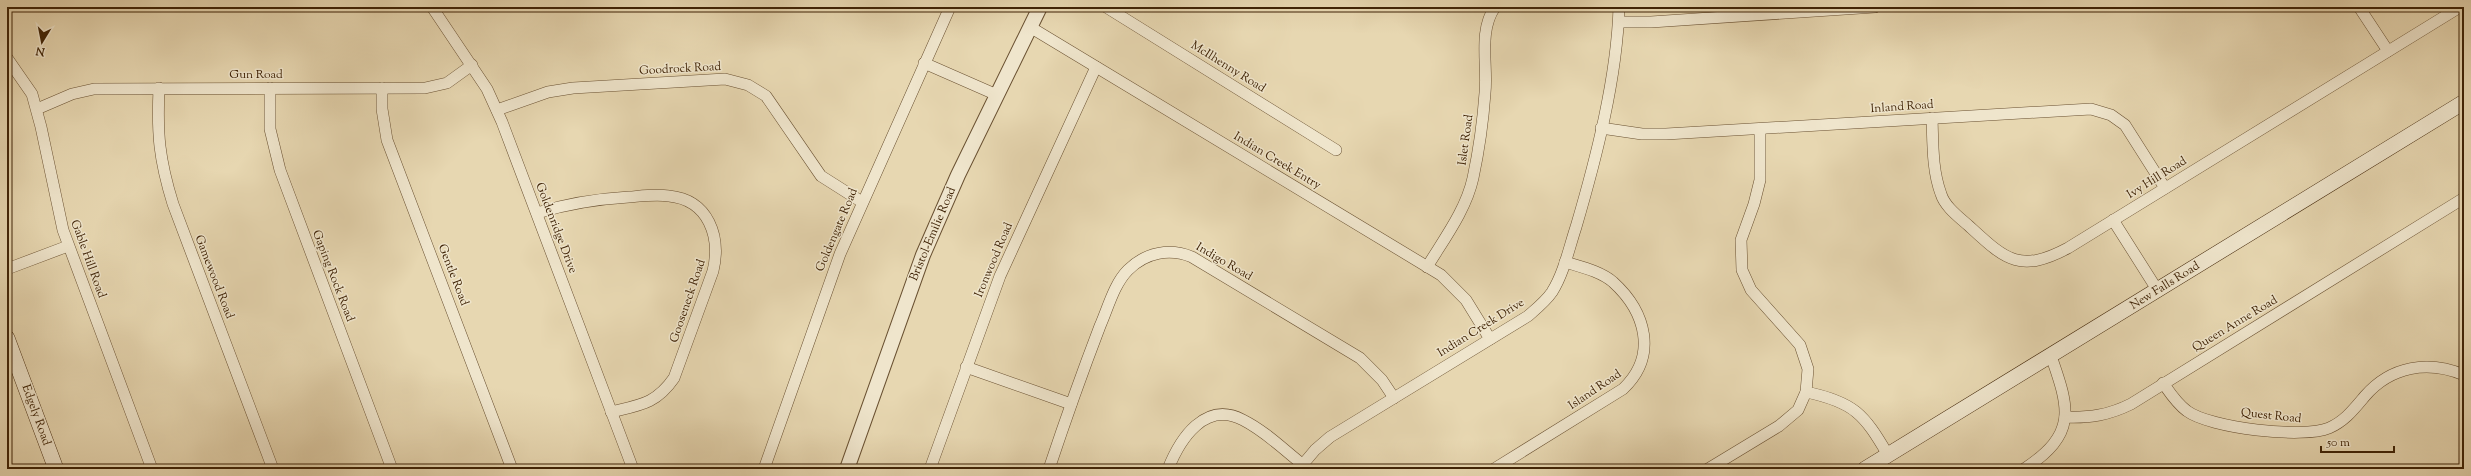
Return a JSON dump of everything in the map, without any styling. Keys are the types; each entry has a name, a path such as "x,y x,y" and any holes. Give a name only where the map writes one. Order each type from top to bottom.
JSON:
{"main road":[{"name":"New Falls Road","path":"1865,469 2158,291 2464,102"},
{"name":"Edgely Road","path":"7,338 56,469"}],"street":[{"name":"Goldenridge Drive","path":"432,7 472,66 497,110 633,469"},
{"name":"Goldengate Road","path":"764,469 828,284 862,202 950,7"},
{"name":"Bristol-Emilie Road","path":"847,469 923,255 997,95 1040,7"},
{"name":"McIlhenny Road","path":"1106,7 1336,150"},
{"name":"Islet Road","path":"1427,267 1463,207 1473,180 1485,95 1486,31 1491,13 1495,7"},
{"name":"Indian Creek Drive","path":"1301,467 1330,437 1534,311 1551,293 1565,262 1588,186 1601,128 1619,22 1619,7"},
{"path":"1619,22 1651,22 1875,7"},
{"path":"2359,7 2388,51"},
{"name":"Ivy Hill Road","path":"1932,118 1934,165 1941,196 1956,215 1987,245 2004,256 2028,262 2041,261 2068,248 2460,7"},
{"name":"Indian Creek Entry","path":"1030,27 1427,267 1457,289 1466,300 1490,339"},
{"name":"Gable Hill Road","path":"7,58 32,94 37,109 56,205 68,246 152,469"},
{"path":"924,63 997,95"},
{"name":"Gun Road","path":"37,109 83,91 158,88 382,88 437,86 451,80 472,66"},
{"name":"Ironwood Road","path":"930,469 966,366 1000,276 1096,67"},
{"name":"Goodrock Road","path":"497,110 548,92 574,88 725,79 748,85 766,96 821,176 862,202"},
{"name":"Gamewood Road","path":"158,88 158,129 162,168 173,204 273,469"},
{"name":"Gaping Rock Road","path":"270,88 270,129 280,170 392,469"},
{"name":"Gentle Road","path":"382,88 383,116 387,140 512,469"},
{"name":"Inland Road","path":"1601,128 1642,134 1666,134 2082,109 2101,111 2118,119 2125,125 2165,188"},
{"path":"1708,469 1779,426 1798,410 1806,392 1808,369 1800,345 1751,290 1742,270 1741,240 1754,204 1760,180 1760,128"},
{"name":"Gooseneck Road","path":"537,213 577,201 669,196 701,210 712,226 716,253 713,271 674,378 663,393 655,398 611,412"},
{"name":"Queen Anne Road","path":"2065,417 2092,417 2108,414 2131,404 2464,198"},
{"path":"2113,220 2158,291"},
{"path":"7,269 68,246"},
{"name":"Indigo Road","path":"1049,469 1071,404 1106,313 1122,277 1142,260 1163,252 1173,252 1192,257 1360,358 1382,380 1394,398"},
{"name":"Island Road","path":"1494,469 1623,389 1634,379 1641,366 1644,351 1644,332 1634,310 1620,291 1603,276 1565,262"},
{"path":"2024,469 2050,451 2063,429 2065,417 2063,393 2051,356"},
{"path":"966,366 1071,404"},
{"name":"Quest Road","path":"2163,383 2187,411 2206,421 2299,434 2315,432 2337,424 2350,415 2379,383 2402,370 2427,366 2444,368 2464,375"},
{"path":"1806,392 1848,404 1872,429 1888,455"},
{"path":"1168,469 1181,441 1191,428 1205,420 1222,415 1241,419 1252,424 1301,467"}]}
